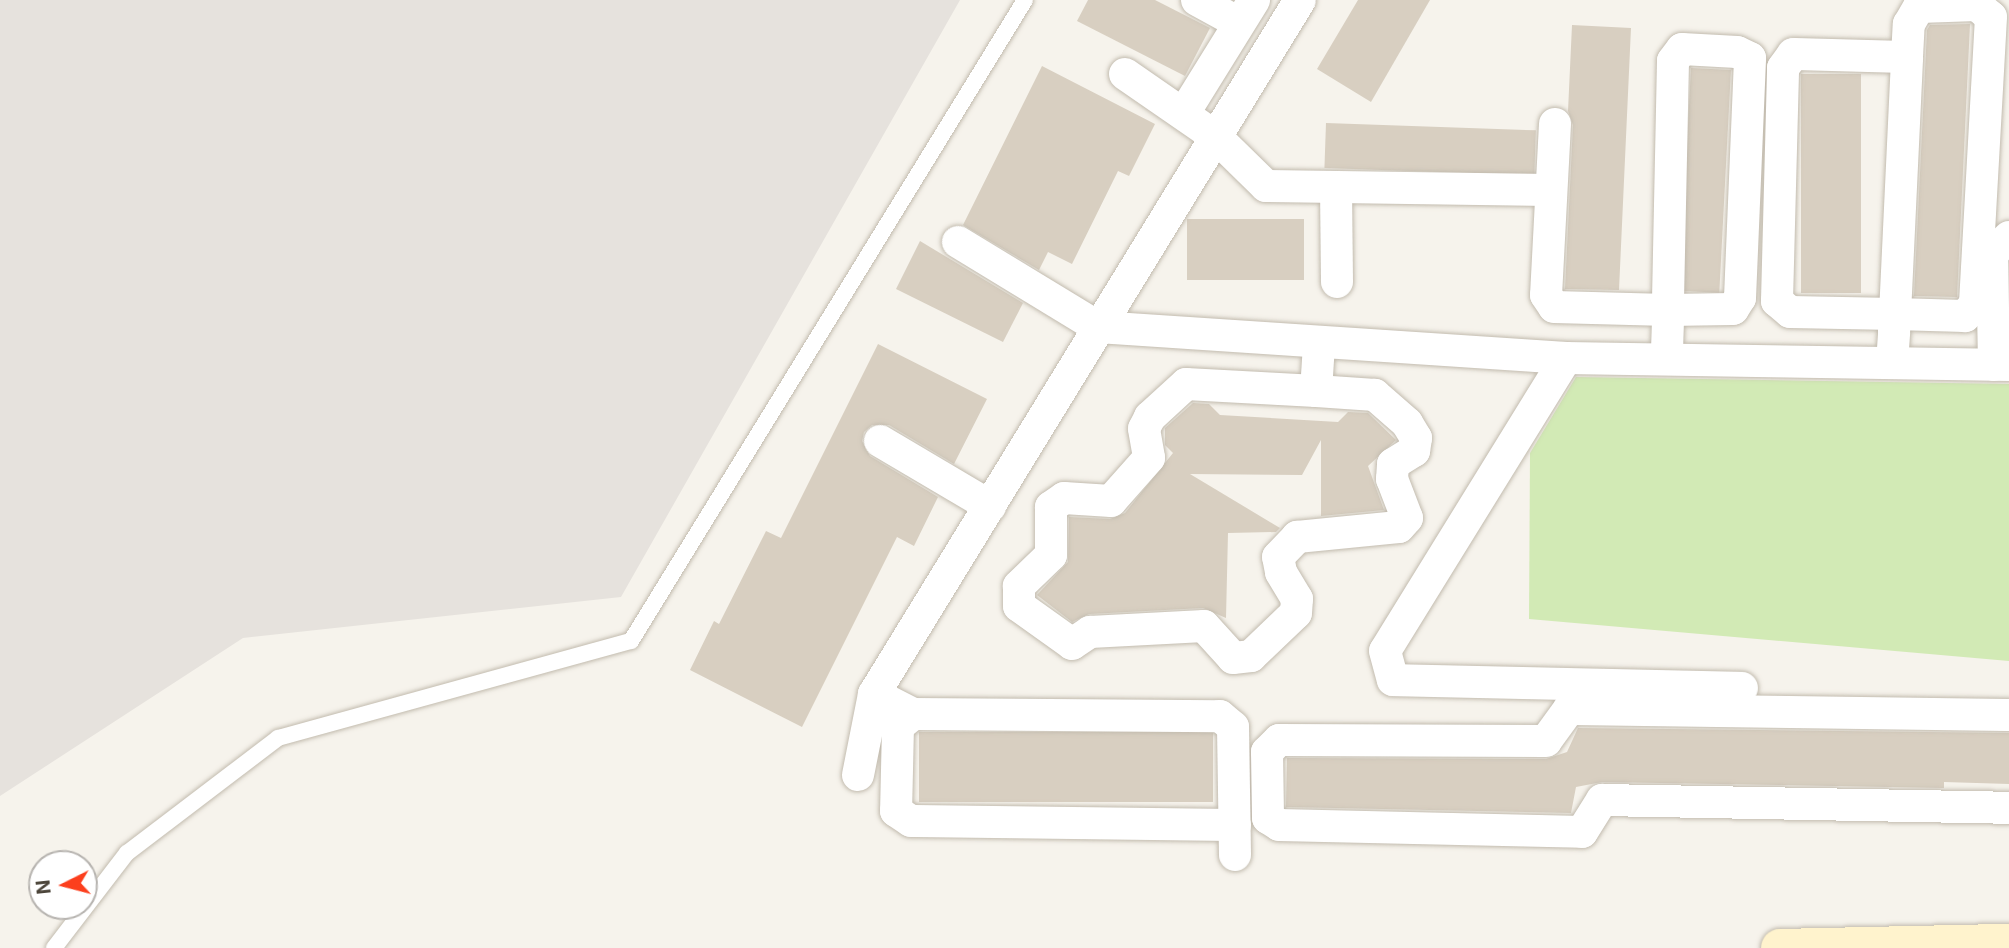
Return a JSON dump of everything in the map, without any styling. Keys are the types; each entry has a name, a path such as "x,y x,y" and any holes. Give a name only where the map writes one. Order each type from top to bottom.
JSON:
{"main road":[{"path":"1780,948 2009,943"}],"street":[{"path":"1184,113 1247,11 1198,0"},
{"path":"858,775 874,694 1300,0"},
{"path":"1892,363 1895,314 1909,24 1919,7 1977,5 1992,17 1975,304 1965,316 1895,314 1790,312 1777,301 1783,68 1793,54 1907,57"},
{"path":"1555,124 1546,295 1554,307 1668,310 1733,309 1740,298 1750,58 1737,52 1682,49 1673,61 1668,310 1667,359"},
{"path":"1125,74 1216,137 1266,186 1550,190"},
{"path":"2009,77 2001,85 2002,98 2009,107"},
{"path":"1336,187 1337,282"},
{"path":"958,242 1098,327 1319,344 1566,358 2001,365 2001,313 1992,254 2009,237"},
{"path":"1316,391 1319,344"},
{"path":"1566,358 1385,652 1393,680 2009,694"},
{"path":"1186,384 1316,391 1375,395 1407,423 1416,438 1414,451 1393,464 1392,479 1407,518 1399,527 1297,537 1278,557 1281,572 1297,599 1296,613 1251,656 1233,658 1204,626 1090,632 1072,644 1019,607 1019,586 1051,555 1051,507 1064,498 1111,501 1149,458 1144,429 1150,417 1186,384"},
{"path":"880,441 990,506"},
{"path":"874,694 913,714 1220,716 1233,727 1235,840 911,821 896,811 898,726 913,714"},
{"path":"2009,715 1569,709 1546,741 1279,740 1267,752 1268,818 1279,825 1582,832 1602,800 2009,808"}],"lane":[{"path":"54,948 127,853 278,738 631,641 1024,0"}],"shaded area":[{"path":"0,0 960,0 621,597 243,638 0,796"}],"green space":[{"path":"1576,377 2009,384 2009,661 1529,619 1530,453"}],"building":[{"path":"1088,0 1155,0 1210,28 1185,76 1077,21"},
{"path":"1358,0 1430,0 1371,102 1317,69"},
{"path":"1970,24 1957,297 1914,296 1927,30 1930,25"},
{"path":"1572,25 1631,28 1619,290 1565,289 1573,125 1568,111"},
{"path":"1042,66 1155,124 1129,176 1118,171 1072,264 1048,252 1039,270 963,225"},
{"path":"1691,68 1731,70 1719,293 1679,291"},
{"path":"1801,74 1861,74 1861,293 1801,293"},
{"path":"1326,123 1536,130 1534,175 1324,168"},
{"path":"1187,219 1304,219 1304,280 1187,280"},
{"path":"920,241 1023,303 1003,342 896,289"},
{"path":"878,344 987,399 954,464 889,425 872,425 864,432 862,441 870,456 938,497 914,546 897,537 802,727 690,670 714,621 719,624 766,531 781,538"},
{"path":"1193,403 1209,404 1220,415 1338,422 1348,412 1368,413 1396,440 1368,466 1384,510 1321,516 1321,440 1302,475 1190,474 1280,528 1276,532 1228,533 1226,618 1203,608 1089,614 1072,622 1037,595 1068,562 1069,517 1110,519 1125,513 1173,453 1165,445 1165,428"},
{"path":"1578,728 2009,733 2009,784 1944,782 1944,788 1602,782 1576,787 1571,813 1286,807 1287,758 1546,759 1567,752"},
{"path":"919,732 1213,732 1213,802 919,802"}]}
